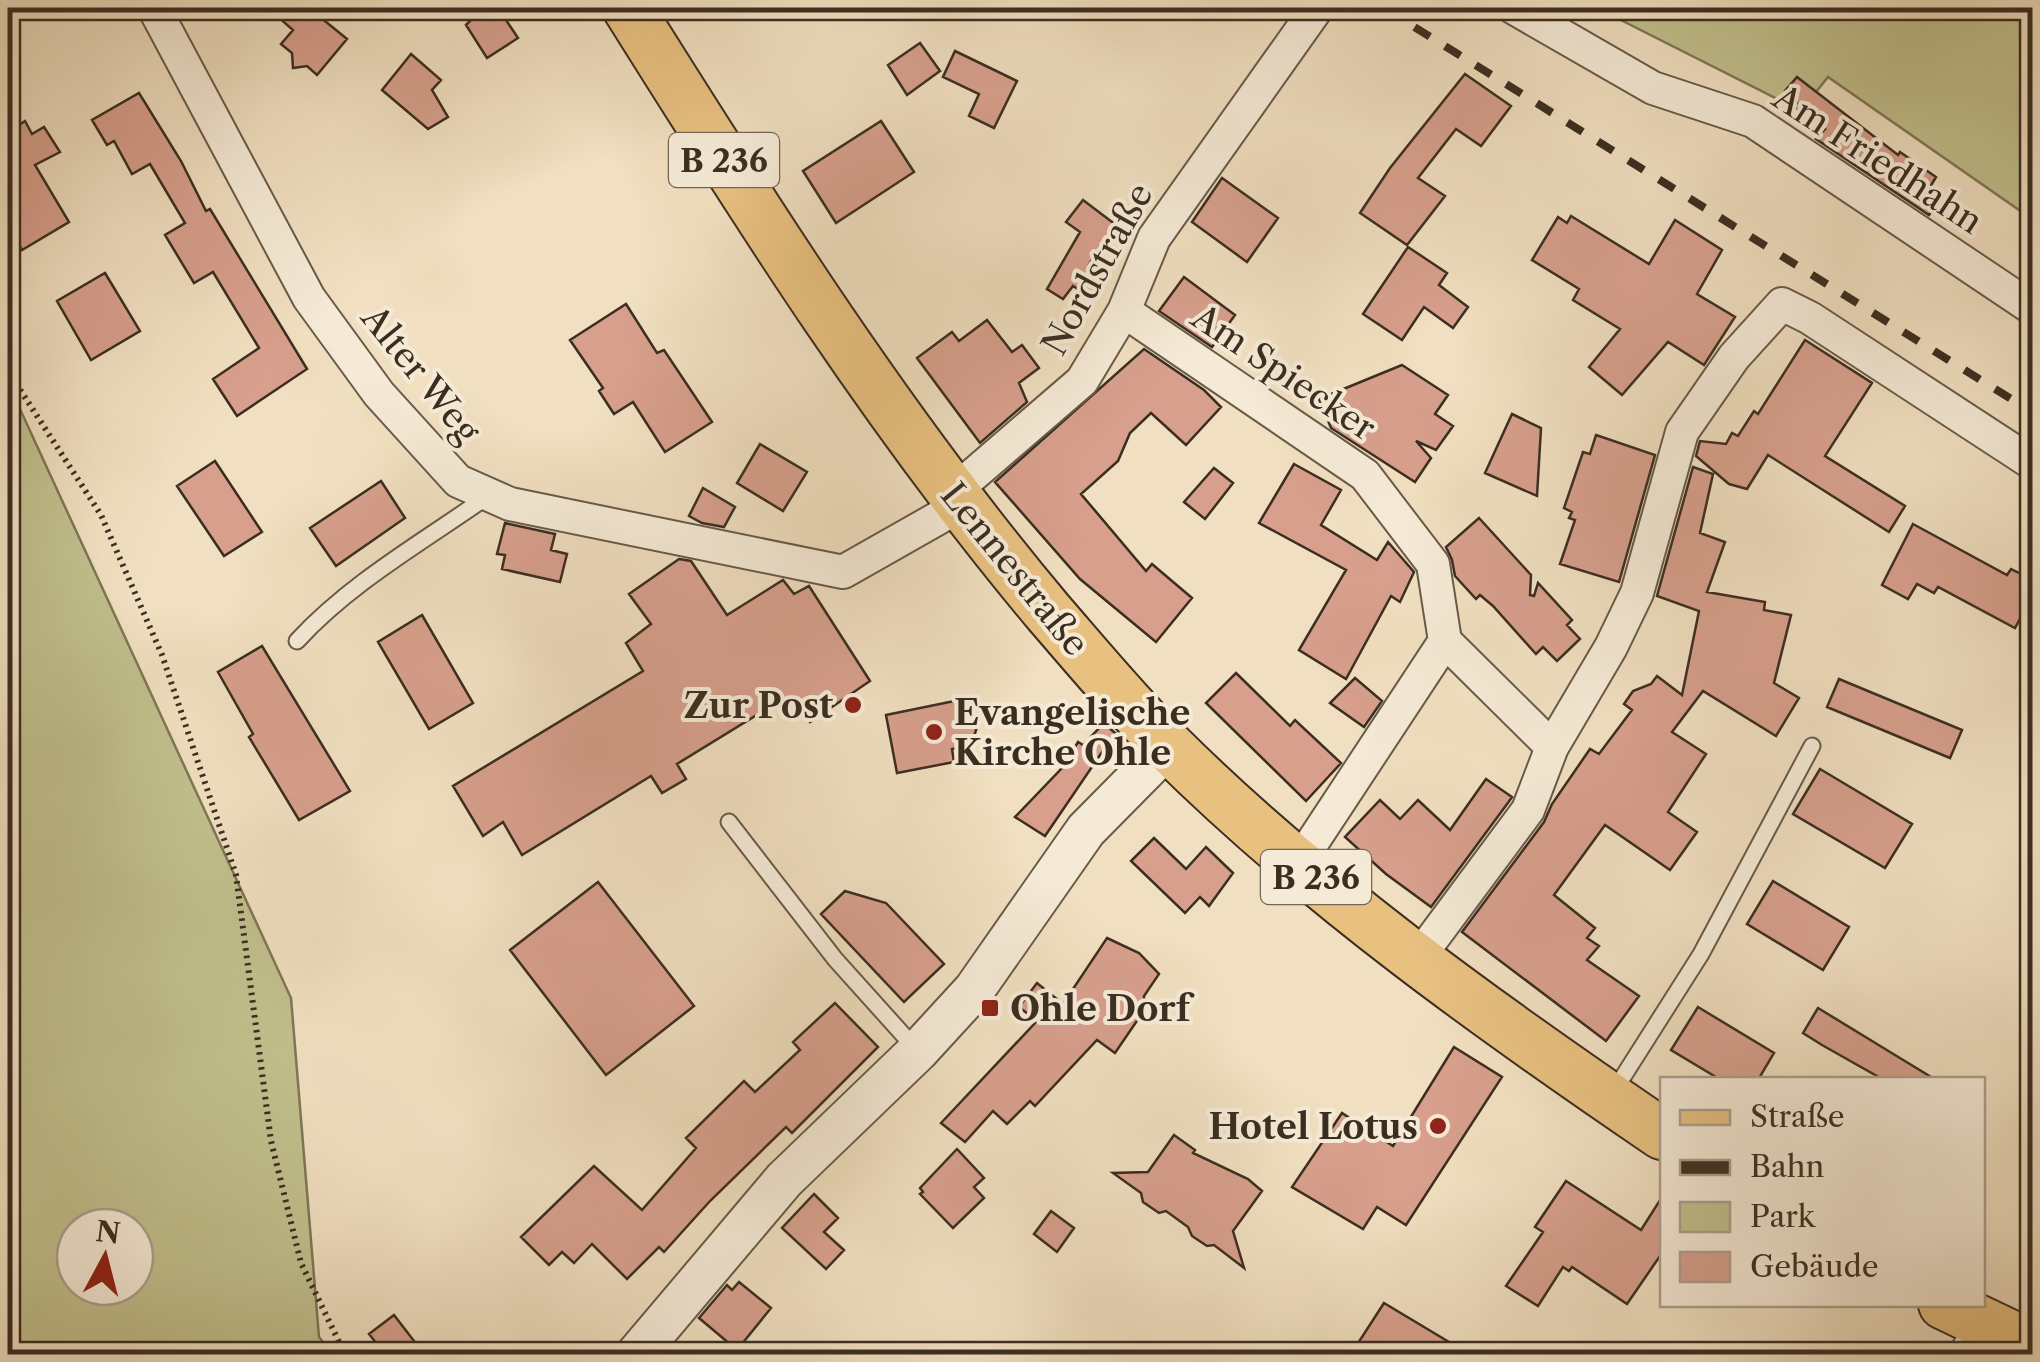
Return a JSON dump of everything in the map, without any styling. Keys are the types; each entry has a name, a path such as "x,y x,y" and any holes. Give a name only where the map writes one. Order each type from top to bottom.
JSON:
{"main road":[{"name":"Lennestraße","path":"628,8 821,312 956,499 1116,691 1169,746 1298,864 1418,958 1660,1133"},
{"path":"1958,1327 2032,1346"}],"street":[{"name":"Alter Weg","path":"154,8 310,298 379,394 458,481 510,504 843,572 956,499"},
{"name":"Nordstraße","path":"956,499 1082,382 1124,312 1154,238 1317,8"},
{"name":"Am Friedhahn","path":"1514,8 1653,88 1753,121 2032,308"},
{"path":"1418,958 1528,810 1552,748 1611,647 1637,593 1682,432 1734,357 1782,304 1810,318 2032,463"},
{"name":"Am Spiecker","path":"1124,312 1365,475 1433,564 1445,641"},
{"path":"1298,864 1445,641 1552,748"},
{"path":"637,1354 784,1180 918,1051 974,990 1086,830 1169,746"}],"lane":[{"path":"297,641 314,622 356,589 490,494"},
{"path":"1609,1098 1701,954 1812,746"},
{"path":"729,822 834,959 918,1051"}],"path":[{"path":"8,371 101,515 162,655 236,875 271,1142 301,1263 348,1354"}],"green space":[{"path":"1597,8 2032,8 2032,219 1828,77 1801,111"},
{"path":"8,383 291,998 319,1337 332,1354 8,1354"}],"building":[{"path":"268,8 309,8 347,39 317,75 307,66 293,68 292,53 281,44 293,30"},
{"path":"462,8 498,8 518,38 487,58 466,25 470,21"},
{"path":"920,43 940,71 907,95 888,65"},
{"path":"955,51 1017,81 994,128 969,116 979,94 943,77"},
{"path":"411,54 441,80 432,90 448,117 428,129 382,90"},
{"path":"1465,74 1511,106 1481,146 1456,129 1418,178 1445,196 1407,245 1360,213 1390,168"},
{"path":"1797,77 1898,155 1900,152 1936,177 1930,187 1943,195 1929,215 1816,139 1825,129 1785,91"},
{"path":"139,93 206,211 210,209 307,369 237,416 213,379 259,348 213,272 194,283 165,235 185,223 150,164 132,174 114,141 107,145 92,120"},
{"path":"8,119 13,129 25,121 32,134 44,127 60,152 35,165 69,222 22,250 8,226"},
{"path":"881,121 914,172 836,223 803,171"},
{"path":"1222,178 1278,218 1247,262 1192,222"},
{"path":"1083,200 1116,225 1089,264 1107,274 1093,299 1073,286 1063,299 1047,289 1080,232 1066,222"},
{"path":"1571,216 1649,264 1675,220 1722,250 1697,294 1735,317 1704,365 1668,342 1622,395 1589,367 1620,329 1573,300 1579,289 1532,260 1558,217 1567,223"},
{"path":"1408,247 1447,273 1439,285 1468,307 1453,328 1424,307 1402,340 1363,314"},
{"path":"105,273 140,331 91,360 57,301"},
{"path":"1184,277 1235,315 1212,347 1159,311"},
{"path":"626,304 657,353 664,350 712,422 665,452 633,402 614,414 599,391 603,388 570,340"},
{"path":"987,320 1012,352 1022,345 1039,368 1019,383 1027,402 980,443 917,358 952,332 959,341"},
{"path":"1805,340 1872,383 1825,456 1905,506 1889,532 1768,455 1747,489 1729,484 1696,456 1700,441 1726,444 1732,433 1738,436 1754,411 1758,414"},
{"path":"1144,349 1204,390 1221,407 1186,445 1151,413 1130,433 1118,461 1081,494 1146,571 1152,564 1192,598 1156,642 1080,579 995,482"},
{"path":"1402,365 1448,395 1435,414 1453,426 1436,450 1416,441 1431,458 1415,482 1331,428 1319,399"},
{"path":"1512,414 1541,428 1537,496 1485,473"},
{"path":"1596,435 1655,455 1619,582 1560,564 1575,520 1569,518 1572,512 1564,508 1583,452 1590,454"},
{"path":"760,444 807,472 783,511 737,483"},
{"path":"215,461 262,532 224,556 177,486"},
{"path":"1294,464 1341,490 1321,525 1377,560 1388,542 1414,572 1400,602 1391,596 1346,679 1299,650 1346,570 1259,523"},
{"path":"1693,467 1713,474 1700,533 1725,542 1707,592 1765,602 1764,610 1791,615 1774,683 1799,698 1776,736 1703,691 1672,732 1706,754 1668,812 1697,832 1670,870 1605,825 1554,895 1595,928 1587,938 1599,946 1587,960 1639,996 1606,1041 1462,932 1544,822 1590,749 1599,754 1632,710 1624,704 1633,691 1651,684 1657,676 1682,695 1699,611 1657,596"},
{"path":"1214,468 1233,483 1205,519 1184,502"},
{"path":"381,481 405,518 336,566 310,528"},
{"path":"703,488 735,507 724,527 689,516"},
{"path":"1479,518 1531,575 1530,595 1534,596 1538,583 1572,620 1567,625 1580,639 1557,661 1543,647 1536,654 1493,606 1480,595 1476,599 1455,576 1446,547"},
{"path":"505,523 555,534 551,550 567,554 560,582 502,569 505,555 497,554"},
{"path":"1913,524 2007,575 2011,569 2032,579 2032,596 2015,628 1938,587 1934,593 1917,584 1908,599 1882,585"},
{"path":"679,559 691,561 727,615 783,580 794,594 809,586 870,681 810,722 798,704 788,710 781,700 677,764 686,779 662,793 651,776 522,855 503,822 483,836 453,786 643,671 626,643 651,624 629,594"},
{"path":"422,615 473,703 429,729 378,642"},
{"path":"262,646 350,791 299,820 249,737 253,734 218,672"},
{"path":"1236,673 1290,726 1295,720 1341,763 1306,801 1206,703"},
{"path":"1355,678 1382,701 1364,727 1330,703"},
{"path":"1839,679 1962,730 1950,758 1827,707"},
{"name":"Evangelische Kirche Ohle","path":"964,699 966,713 977,727 971,746 952,749 954,762 897,773 886,715"},
{"path":"1104,723 1115,733 1045,836 1015,817 1062,768 1078,742 1083,745"},
{"path":"1820,769 1912,824 1885,868 1793,814"},
{"path":"1486,779 1512,797 1431,907 1345,837 1380,800 1400,819 1418,800 1450,830"},
{"path":"1154,838 1186,869 1206,847 1233,873 1209,906 1200,897 1185,913 1131,861"},
{"path":"1773,881 1849,927 1823,970 1747,924"},
{"path":"598,882 694,1006 606,1075 510,950"},
{"path":"845,891 886,903 944,964 904,1002 821,914"},
{"path":"1107,938 1139,953 1159,974 1144,996 1145,1009 1115,1053 1097,1040 1035,1106 1030,1101 1007,1124 993,1111 965,1142 941,1123 1037,1021 1019,1007 1037,983 1063,1004"},
{"path":"835,1003 878,1047 792,1133 786,1127 664,1252 659,1247 627,1279 592,1244 574,1263 562,1252 549,1265 521,1237 594,1166 642,1210 696,1148 686,1138 744,1081 755,1092 800,1050 793,1042"},
{"path":"1698,1007 1774,1053 1760,1077 1716,1077 1671,1050"},
{"path":"1818,1008 1931,1077 1879,1077 1803,1033"},
{"name":"Hotel Lotus","path":"1454,1047 1502,1077 1406,1225 1377,1207 1363,1229 1292,1187 1342,1113 1393,1146"},
{"path":"1174,1135 1195,1150 1193,1153 1248,1179 1262,1191 1233,1231 1244,1268 1214,1245 1207,1246 1192,1236 1188,1227 1166,1211 1159,1213 1143,1202 1141,1193 1113,1173 1148,1172"},
{"path":"957,1149 984,1178 974,1187 984,1198 953,1228 920,1194 920,1188"},
{"path":"1566,1181 1641,1230 1660,1200 1660,1256 1627,1304 1572,1267 1569,1271 1563,1267 1538,1306 1506,1286 1543,1232 1535,1227"},
{"path":"814,1194 838,1218 824,1232 844,1250 826,1269 782,1228"},
{"path":"1051,1211 1074,1228 1057,1252 1034,1234"},
{"path":"739,1282 771,1308 737,1350 699,1318 727,1285 732,1290"},
{"path":"1384,1303 1469,1354 1351,1354"},
{"path":"394,1315 424,1354 385,1354 369,1334"}],"railway":[{"path":"1384,8 2032,412"}],"place":[{"name":"Zur Post","path":"853,705"},
{"name":"Evangelische Kirche Ohle","path":"934,732"},
{"name":"Ohle Dorf","path":"990,1008"},
{"name":"Hotel Lotus","path":"1438,1126"}]}
